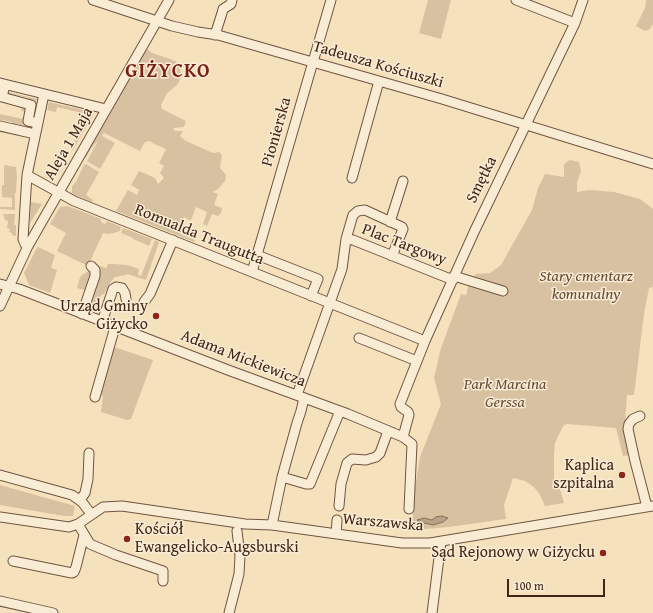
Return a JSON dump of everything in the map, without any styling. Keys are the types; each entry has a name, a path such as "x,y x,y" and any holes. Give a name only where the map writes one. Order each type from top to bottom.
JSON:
{"street":[{"name":"Tadeusza Kościuszki","path":"93,0 115,4 157,21 314,62 653,164"},
{"name":"Aleja 1 Maja","path":"0,306 5,285 170,0"},
{"path":"215,35 222,13 232,0"},
{"name":"Pionierska","path":"252,272 331,0"},
{"path":"516,0 575,23"},
{"name":"Smętka","path":"403,437 409,415 400,404 411,374 475,230 575,23 583,0"},
{"path":"352,178 378,81"},
{"path":"38,123 28,121 31,105 2,98 2,84 106,109"},
{"path":"28,246 25,244 23,239 26,175 44,94"},
{"path":"0,126 35,134"},
{"name":"Romualda Traugutta","path":"26,175 58,193 111,212 172,240 330,303"},
{"path":"390,222 402,181"},
{"path":"346,239 353,215 358,211 365,210 403,229 392,256"},
{"path":"103,223 111,212"},
{"name":"Plac Targowy","path":"272,525 282,477 301,411 300,397 342,269 346,239 353,240 392,256 454,278 504,291"},
{"path":"144,302 150,294 172,240"},
{"path":"257,255 318,279 312,296"},
{"path":"82,314 95,276 95,270 91,266"},
{"name":"Adama Mickiewicza","path":"5,285 340,411 403,437 412,444 409,509"},
{"path":"102,322 113,289 116,287 122,288 126,298"},
{"path":"330,303 425,341"},
{"path":"95,397 115,327"},
{"path":"359,338 417,361"},
{"path":"282,477 310,484 340,411"},
{"path":"640,416 629,424 628,429 634,461 650,507"},
{"path":"340,506 341,484 347,462 352,458 366,460 376,457 380,453 388,431"},
{"path":"80,500 85,493 88,479 89,453"},
{"path":"0,475 76,497 91,514 78,524 66,527 0,517"},
{"name":"Warszawska","path":"91,514 101,508 109,506 128,507 245,524 272,525 402,543 441,542 650,507"},
{"path":"336,534 337,520"},
{"path":"78,524 90,544 116,555 163,571 163,581"},
{"path":"229,613 239,574 240,556 237,531"},
{"path":"13,561 72,573 76,567 84,535"},
{"path":"432,613 441,542"},
{"path":"0,601 28,610 53,613"}],"green space":[{"path":"428,0 451,0 441,39 419,33"},
{"path":"646,0 653,0 653,24 650,29 645,31 636,26 645,8"},
{"path":"146,48 152,53 177,62 180,68 181,75 179,82 167,93 161,105 162,109 186,121 184,127 173,128 175,131 183,131 180,136 186,141 213,153 219,152 222,155 220,168 226,175 225,181 213,192 218,194 214,205 222,208 221,213 218,216 212,214 207,226 203,224 207,212 196,207 191,220 184,217 179,228 177,229 180,234 195,240 194,242 116,211 128,190 137,195 139,190 131,185 139,171 155,178 158,184 164,178 160,173 164,166 159,163 166,149 150,141 145,142 140,151 104,133 102,136 115,143 100,169 87,161 98,141 82,161 68,184 108,112 111,112"},
{"path":"6,92 37,99 30,129 12,124 12,122 0,121 0,114 23,119 26,117 26,112 21,111 22,105 28,101 29,98 11,94 8,96"},
{"path":"49,102 92,112 93,115 73,150 70,148 90,115 57,107 56,112 47,110"},
{"path":"570,160 579,162 581,171 577,183 577,192 589,190 614,192 640,199 653,209 653,287 649,288 644,314 634,395 627,395 625,423 631,455 623,456 616,428 567,424 563,426 555,443 554,454 554,483 560,489 564,503 545,506 534,487 525,481 513,478 504,505 506,519 449,527 412,530 414,494 420,457 441,404 434,378 440,351 461,294 466,295 469,283 476,274 490,273 501,265 532,210 538,188 545,174 564,177 564,164"},
{"path":"86,164 99,172 86,195 93,200 92,202 72,193 72,186 76,182 84,165"},
{"path":"4,165 16,167 16,192 14,195 15,210 0,209 0,207 12,207 12,198 2,197 2,185 4,185"},
{"path":"31,202 42,204 30,223"},
{"path":"68,206 101,219 101,222 105,224 107,221 121,227 120,231 111,234 110,230 110,234 103,233 88,266 57,251 66,233 50,224 60,207"},
{"path":"3,214 15,214 14,225 16,225 16,236 9,232 10,229 7,228 8,221 5,220"},
{"path":"123,228 152,239 149,246 121,233"},
{"path":"155,240 168,246 159,242 146,280 127,274 115,277 104,294 101,295 97,308 81,302 85,290 77,288 82,275 89,271 97,275 100,266 106,268 108,264 114,264 127,265 139,269 138,275 141,276"},
{"path":"38,246 37,248 38,247 55,255 51,268 57,270 50,293 29,285 24,273"},
{"path":"111,346 153,360 131,419 127,420 101,412 103,396 97,394"},
{"path":"0,485 75,506 73,516 64,516 0,505"}],"shaded area":[{"path":"442,516 448,518 443,522 433,525 417,520 424,518 432,520 436,517"}],"place":[{"name":"Urząd Gminy Giżycko","path":"156,316"},
{"name":"Kaplica szpitalna","path":"622,475"},
{"name":"Kościół Ewangelicko-Augsburski","path":"127,539"},
{"name":"Sąd Rejonowy w Giżycku","path":"603,553"}],"district":[{"name":"GIŻYCKO","path":"168,72"}],"park label":[{"name":"Stary cmentarz komunalny","path":"586,286"},
{"name":"Park Marcina Gerssa","path":"505,394"}]}
